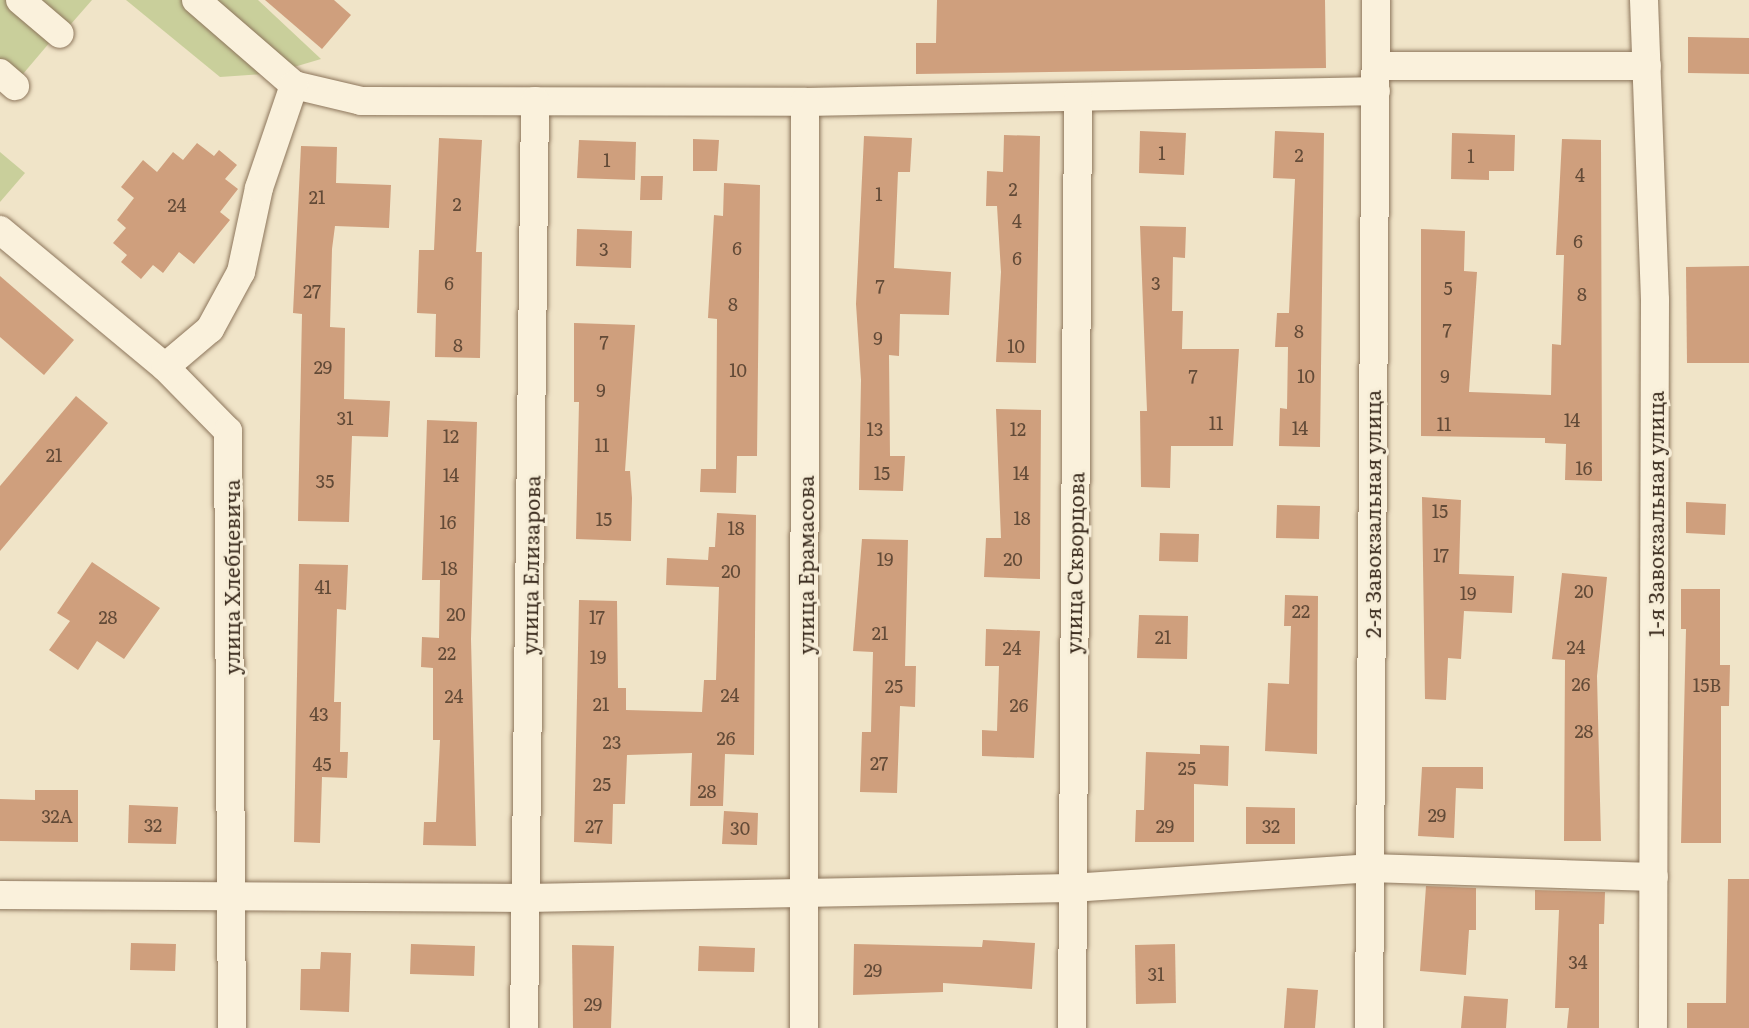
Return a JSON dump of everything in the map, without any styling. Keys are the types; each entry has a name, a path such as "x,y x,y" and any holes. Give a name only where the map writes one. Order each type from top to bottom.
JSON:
{"street":[{"path":"20,0 60,34"},
{"path":"196,0 294,85 361,101 805,102 1078,98 1376,78 1647,66"},
{"name":"2-я Завокзальная улица","path":"1369,1028 1376,0"},
{"name":"1-я Завокзальная улица","path":"1644,0 1655,300 1653,1028"},
{"path":"165,367 210,330 241,272 259,188 294,85"},
{"name":"улица Скворцова","path":"1072,1028 1078,98"},
{"name":"улица Елизарова","path":"524,1028 535,101"},
{"name":"улица Ерамасова","path":"804,1028 805,102"},
{"name":"улица Хлебцевича","path":"0,230 165,367 228,431 232,1028"},
{"path":"0,895 526,898 1071,888 1369,868 1654,877"}],"green space":[{"path":"0,0 15,0 56,35 17,81 0,67"},
{"path":"28,0 92,0 64,32"},
{"path":"126,0 183,0 263,74 220,77"},
{"path":"202,0 258,0 321,59 294,67"},
{"path":"0,152 25,173 0,202"}],"building":[{"path":"265,0 334,0 351,15 322,49"},
{"path":"937,0 1325,0 1326,68 916,74 916,43 936,43"},
{"path":"1688,37 1749,38 1749,74 1688,73"},
{"path":"1140,131 1186,133 1184,175 1139,173"},
{"path":"1275,131 1324,133 1320,447 1279,446 1280,408 1287,409 1288,347 1275,347 1277,313 1289,313 1295,179 1273,178"},
{"path":"1452,133 1515,135 1514,171 1489,171 1489,180 1451,179"},
{"path":"1004,135 1040,136 1036,363 996,362 1001,272 997,206 986,206 987,171 1003,172"},
{"path":"864,136 912,138 910,172 898,172 894,268 951,272 949,315 900,314 899,356 889,355 890,456 905,456 903,491 859,490 861,380 856,304"},
{"path":"439,138 482,140 476,252 482,252 480,358 435,357 436,314 417,313 419,250 434,250"},
{"path":"693,139 719,140 717,171 693,171"},
{"path":"1562,139 1601,140 1602,481 1565,480 1566,444 1545,443 1545,438 1421,436 1421,229 1465,231 1464,271 1477,272 1469,392 1551,395 1552,344 1561,345 1564,255 1556,255"},
{"path":"579,140 636,142 635,180 577,178"},
{"path":"197,143 214,156 219,150 237,165 225,179 238,189 220,212 230,220 194,264 179,252 163,273 153,265 141,279 121,262 127,255 113,243 126,228 117,220 134,198 121,187 143,160 157,172 173,152 183,160"},
{"path":"301,146 337,147 336,183 391,185 389,228 335,226 332,249 330,327 345,328 344,399 390,401 388,437 352,436 349,522 298,521 302,314 293,313"},
{"path":"641,176 663,176 662,200 640,200"},
{"path":"724,183 760,185 757,456 737,456 736,493 700,492 701,469 716,469 717,319 708,318 714,215 723,216"},
{"path":"1140,226 1186,227 1185,258 1173,257 1172,311 1183,311 1182,349 1239,349 1233,446 1171,446 1170,488 1141,487 1140,411 1147,411"},
{"path":"577,229 632,231 631,268 576,266"},
{"path":"1749,266 1749,363 1687,363 1686,267"},
{"path":"0,276 74,340 44,375 0,337"},
{"path":"574,323 635,325 625,471 630,471 631,541 576,539 579,402 574,402"},
{"path":"76,396 108,423 0,551 0,486"},
{"path":"996,409 1041,410 1040,579 984,577 986,538 1001,538"},
{"path":"427,420 477,422 471,639 476,846 423,845 424,822 436,822 440,740 433,740 433,668 421,667 422,637 439,638 440,580 422,580"},
{"path":"1422,497 1461,500 1459,574 1514,576 1512,613 1464,611 1461,659 1448,658 1446,700 1425,699"},
{"path":"1686,502 1726,504 1725,535 1686,533"},
{"path":"1277,505 1320,506 1319,539 1276,538"},
{"path":"717,513 756,515 754,755 725,754 723,806 690,806 692,753 627,755 625,804 613,804 612,844 574,842 579,600 617,601 618,688 626,688 626,710 702,712 704,680 716,680 719,587 666,585 667,558 708,560 709,547 715,547"},
{"path":"1160,533 1199,534 1198,562 1159,561"},
{"path":"862,539 908,540 905,666 916,666 915,707 900,706 897,793 860,792 862,732 871,732 873,652 853,651"},
{"path":"92,562 160,608 124,659 97,641 78,670 49,650 70,621 57,613"},
{"path":"299,564 348,565 346,610 337,609 334,702 341,702 340,752 348,752 347,778 322,777 320,843 294,842"},
{"path":"1562,573 1607,577 1597,676 1601,841 1564,841 1565,660 1552,659"},
{"path":"1681,589 1720,589 1720,665 1730,665 1729,706 1721,706 1721,843 1681,843 1686,629 1681,629"},
{"path":"1285,595 1318,596 1317,754 1265,751 1268,683 1289,684 1291,626 1284,626"},
{"path":"1139,615 1188,616 1187,659 1137,658"},
{"path":"986,629 1040,631 1034,758 982,756 982,730 997,731 999,666 985,666"},
{"path":"1200,745 1229,746 1228,786 1194,784 1194,842 1135,842 1136,810 1144,810 1146,752 1200,754"},
{"path":"1422,767 1483,767 1483,789 1456,788 1454,838 1418,836"},
{"path":"35,790 78,790 78,842 0,841 0,799 35,800"},
{"path":"129,805 178,807 176,844 128,843"},
{"path":"1246,807 1295,808 1295,844 1246,844"},
{"path":"724,811 758,813 757,845 722,844"},
{"path":"1728,879 1749,879 1749,1028 1687,1028 1687,1003 1726,1003"},
{"path":"1426,886 1476,888 1476,930 1469,930 1466,975 1420,971"},
{"path":"1535,890 1605,892 1604,924 1599,924 1599,1028 1567,1028 1569,1008 1555,1008 1559,910 1535,910"},
{"path":"983,940 1035,943 1032,989 943,983 943,992 853,995 854,944 982,947"},
{"path":"131,943 176,944 175,971 130,970"},
{"path":"411,944 475,946 474,976 410,974"},
{"path":"1175,944 1176,1003 1136,1004 1135,945"},
{"path":"572,945 614,946 611,1028 573,1028"},
{"path":"699,946 755,948 754,972 698,971"},
{"path":"321,952 351,953 349,1012 300,1010 301,969 320,969"},
{"path":"1287,988 1318,990 1315,1028 1284,1028"},
{"path":"1464,996 1508,999 1506,1028 1461,1028"}]}
